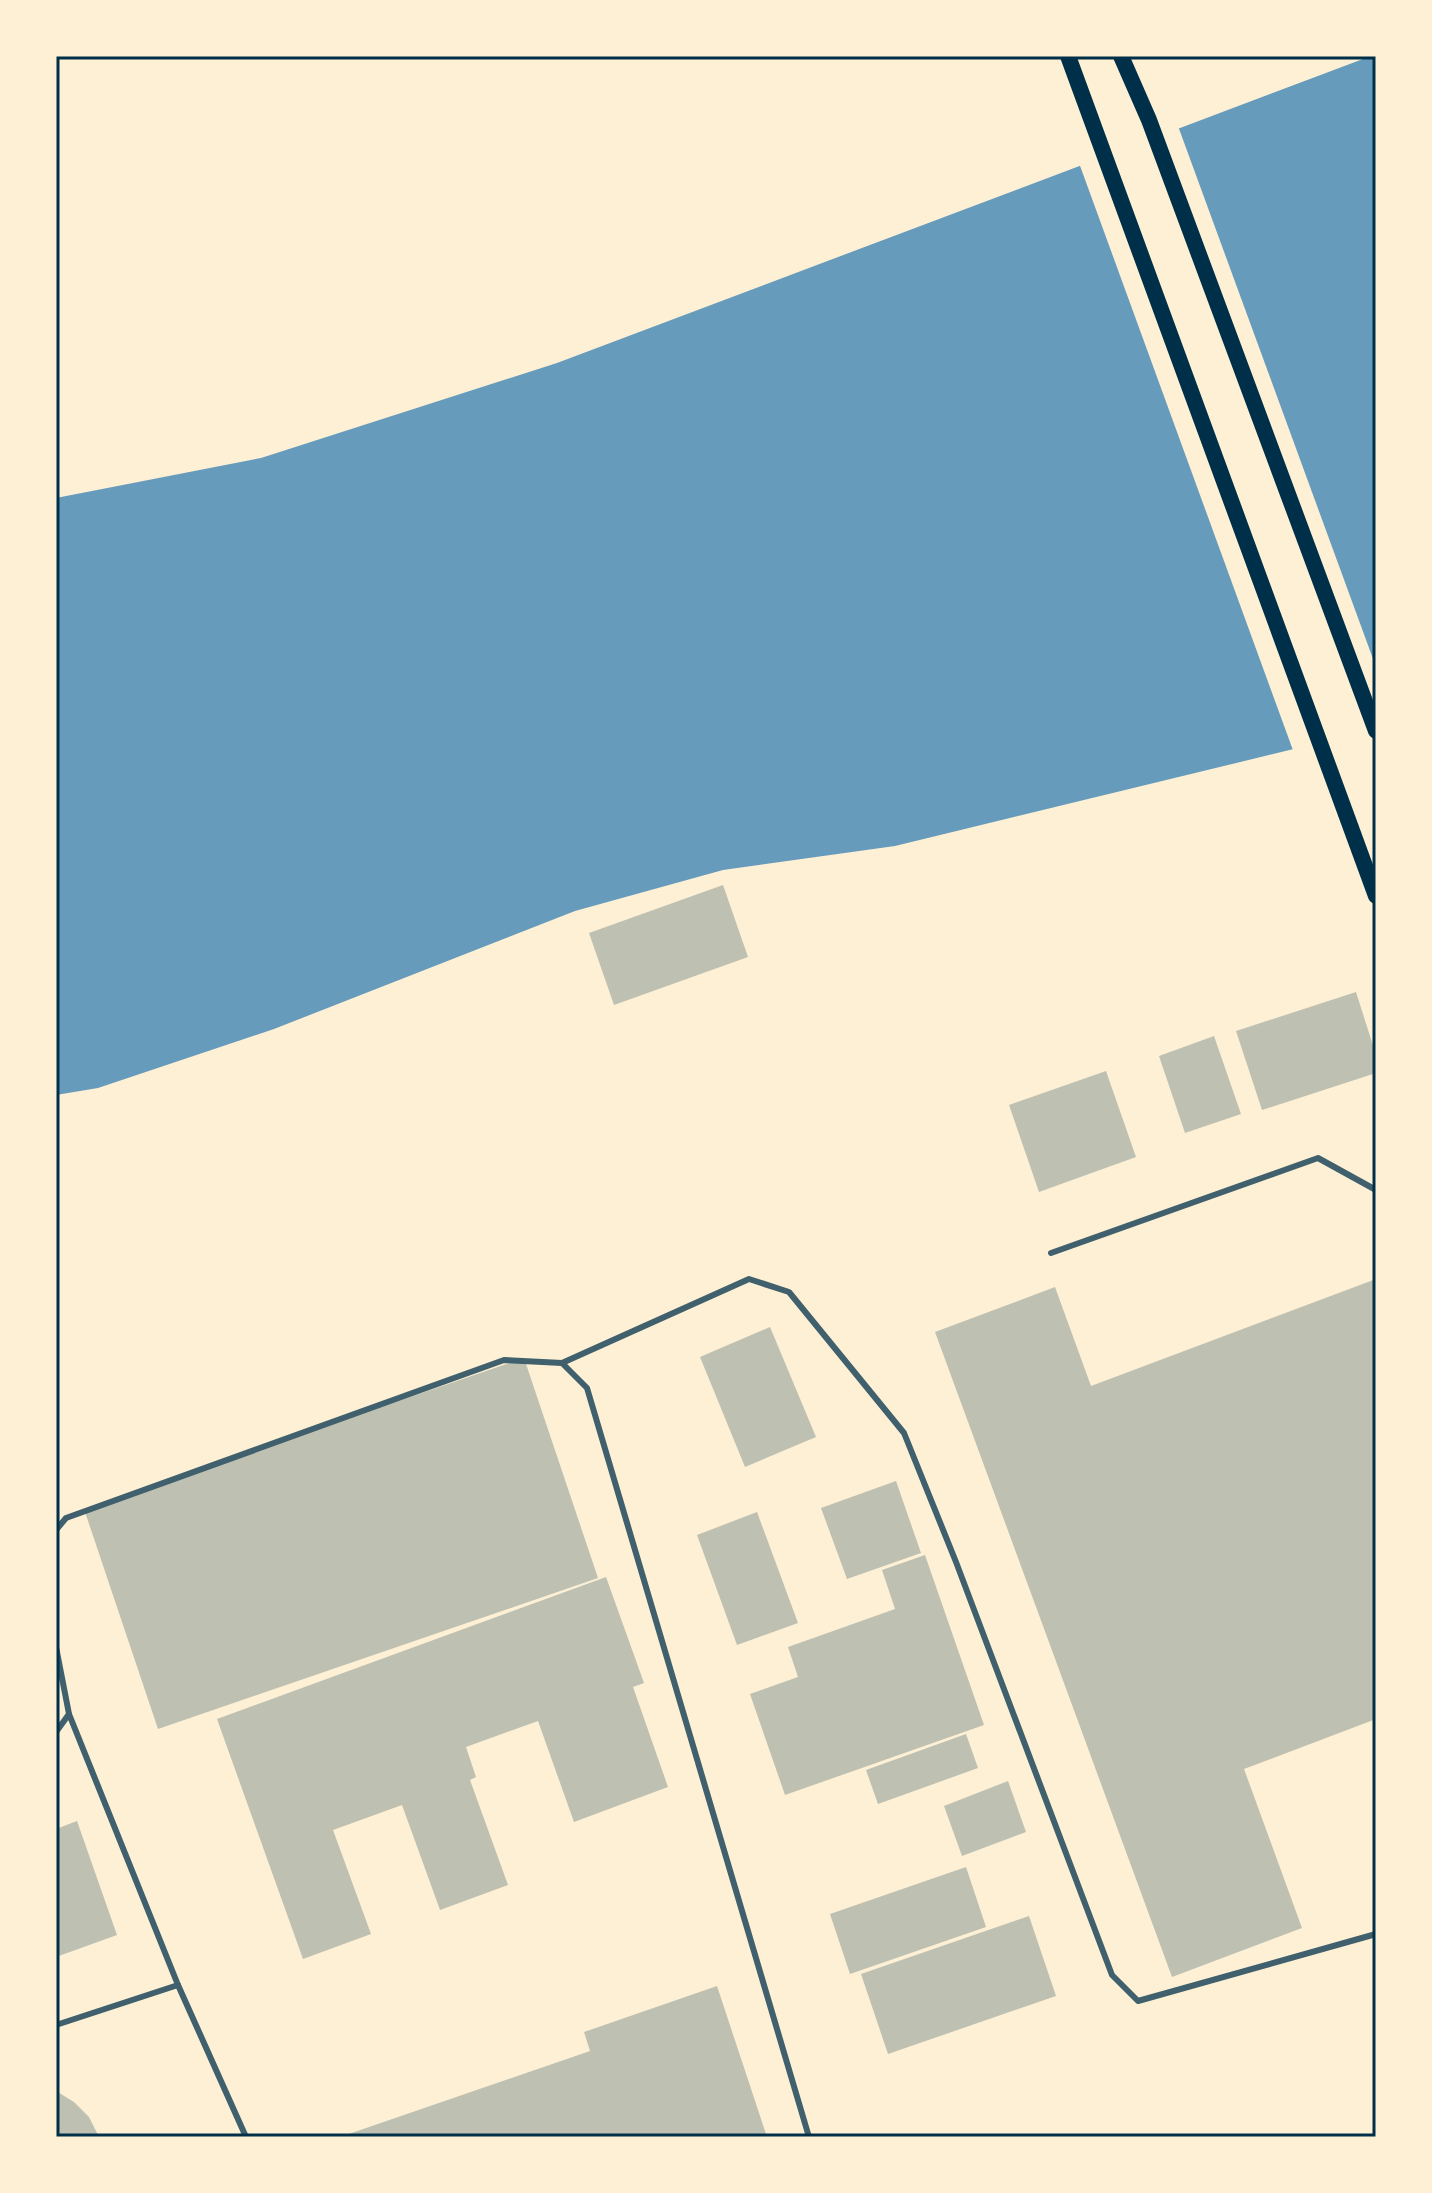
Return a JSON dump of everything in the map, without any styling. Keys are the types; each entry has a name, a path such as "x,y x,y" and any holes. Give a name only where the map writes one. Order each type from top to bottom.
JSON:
{"main road":[{"path":"1068,56 1376,896"},
{"path":"1121,56 1154,135 1376,731"}],"lane":[{"path":"1051,1253 1318,1158 1376,1190"},
{"path":"56,1530 66,1518 504,1360 562,1363 749,1279 789,1292 904,1433 1112,1975 1138,2001 1376,1934"},
{"path":"562,1363 587,1388 809,2137"},
{"path":"56,1647 69,1714 178,1985 246,2137"},
{"path":"56,1732 69,1714"},
{"path":"56,2025 178,1985"}],"water":[{"path":"1376,56 1376,729 895,846 723,870 575,911 274,1029 98,1088 56,1095 56,498 261,458 557,363"}],"pier":[{"path":"1178,126 1376,667 1376,733 1294,753 1079,163"}],"building":[{"path":"723,885 748,957 614,1005 589,933"},
{"path":"1356,992 1376,1055 1376,1073 1262,1110 1236,1031"},
{"path":"1214,1036 1241,1114 1185,1133 1159,1056"},
{"path":"1106,1071 1136,1157 1039,1192 1009,1105"},
{"path":"1376,1279 1376,1719 1244,1769 1302,1928 1172,1977 935,1332 1055,1287 1091,1386"},
{"path":"770,1327 816,1437 745,1467 700,1357"},
{"path":"524,1358 598,1578 158,1729 84,1509"},
{"path":"896,1481 921,1553 847,1579 821,1508"},
{"path":"757,1512 798,1623 737,1645 697,1535"},
{"path":"925,1555 984,1725 785,1795 750,1694 798,1677 788,1647 895,1609 882,1570"},
{"path":"606,1577 644,1683 633,1687 668,1787 574,1822 538,1721 466,1747 476,1777 470,1780 508,1885 440,1910 402,1805 333,1830 371,1934 303,1959 217,1719"},
{"path":"966,1734 978,1768 878,1804 866,1770"},
{"path":"1008,1781 1026,1832 962,1856 944,1806"},
{"path":"77,1821 117,1935 56,1957 56,1829"},
{"path":"966,1867 986,1927 850,1974 830,1914"},
{"path":"1029,1916 1056,1996 888,2054 861,1974"},
{"path":"717,1986 767,2137 340,2137 590,2051 584,2032"},
{"path":"56,2091 74,2102 89,2117 99,2137 56,2137"}]}
